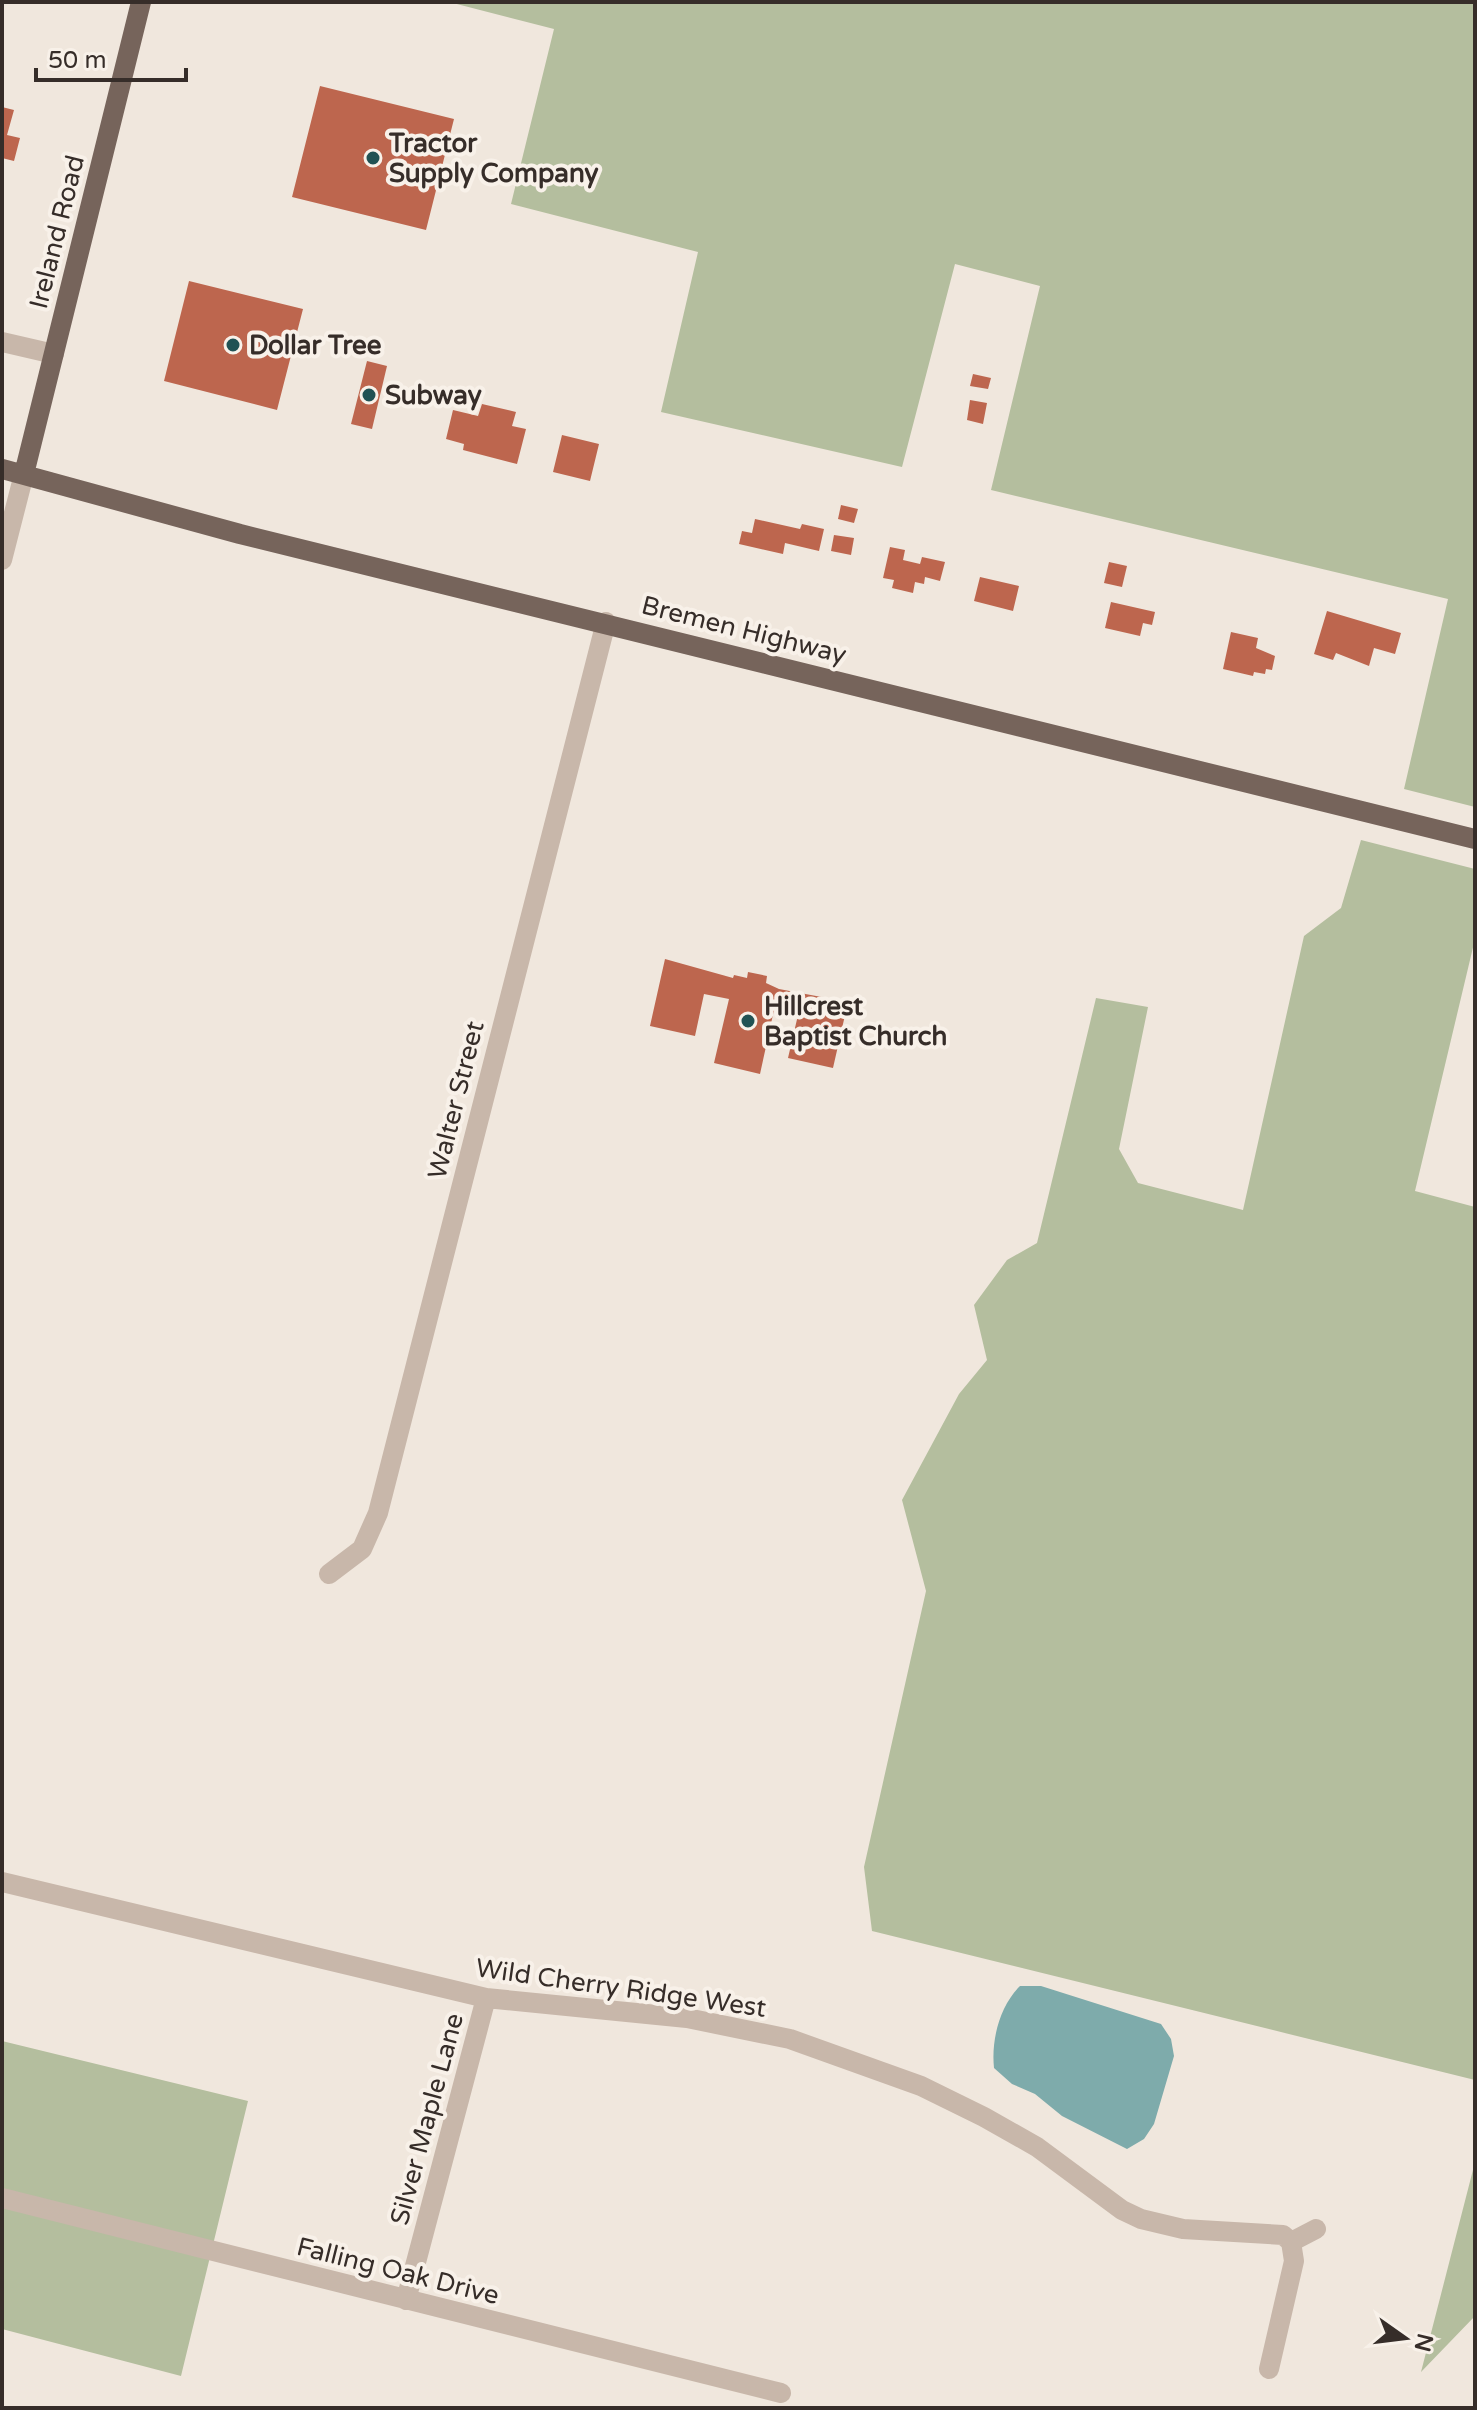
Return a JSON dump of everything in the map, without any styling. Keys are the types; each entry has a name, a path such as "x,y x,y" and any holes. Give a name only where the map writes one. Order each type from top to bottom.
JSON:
{"main road":[{"name":"Ireland Road","path":"24,474 141,2"},
{"name":"Bremen Highway","path":"2,469 240,534 1475,839"}],"street":[{"path":"2,342 54,354"},
{"path":"2,560 24,474"},
{"name":"Walter Street","path":"329,1574 362,1549 378,1513 606,622"},
{"name":"Wild Cherry Ridge West","path":"2,1882 486,1998 687,2018 790,2039 921,2086 984,2117 1037,2147 1122,2210 1141,2219 1183,2229 1273,2233 1291,2242"},
{"name":"Silver Maple Lane","path":"406,2300 486,1998"},
{"name":"Falling Oak Drive","path":"2,2198 781,2393"},
{"path":"1269,2369 1294,2261 1291,2242 1316,2229"}],"green space":[{"path":"449,2 1475,3 1475,807 1404,789 1448,599 991,490 1040,286 955,264 902,467 661,412 698,252 511,204 554,29"},
{"path":"1361,840 1475,869 1475,939 1415,1191 1475,1207 1475,2080 872,1931 864,1867 926,1591 902,1500 959,1394 987,1360 974,1305 1007,1260 1037,1243 1096,998 1148,1007 1119,1149 1138,1183 1243,1210 1304,936 1341,908"},
{"path":"2,2041 248,2101 181,2376 2,2329"},
{"path":"1475,2162 1475,2316 1421,2372"}],"water":[{"path":"1020,1986 1041,1986 1161,2024 1171,2039 1174,2056 1154,2124 1144,2139 1127,2149 1062,2116 1035,2094 1012,2084 994,2068 998,2024 1007,2003"}],"building":[{"name":"Tractor Supply Company","path":"320,86 454,119 426,230 292,197"},
{"path":"2,107 14,110 7,135 20,138 14,161 2,158"},
{"name":"Dollar Tree","path":"189,281 303,309 277,410 164,381"},
{"name":"Subway","path":"367,361 387,366 372,429 351,424"},
{"path":"973,374 991,378 988,389 970,386"},
{"path":"970,400 987,403 983,424 967,420"},
{"path":"482,404 516,412 512,426 526,429 517,464 463,450 464,444 446,439 453,410 478,416"},
{"path":"562,435 599,444 590,481 553,472"},
{"path":"841,505 858,509 854,523 838,519"},
{"path":"755,519 800,529 802,524 824,529 819,551 785,543 783,554 739,544 742,531 752,533"},
{"path":"834,535 854,538 851,555 831,551"},
{"path":"890,547 905,550 903,560 920,564 922,557 945,562 940,581 925,577 924,584 915,582 913,593 892,588 894,580 883,578"},
{"path":"1109,562 1127,566 1122,587 1104,583"},
{"path":"980,577 1019,586 1013,611 974,601"},
{"path":"1111,602 1155,612 1152,625 1143,623 1140,636 1105,628"},
{"path":"1327,611 1401,633 1395,654 1374,648 1369,666 1336,653 1333,660 1314,654"},
{"path":"1231,632 1258,638 1256,648 1275,656 1272,670 1266,669 1265,674 1254,672 1253,676 1223,669"},
{"name":"Hillcrest Baptist Church","path":"665,959 733,978 734,975 747,978 748,972 767,976 766,983 779,989 848,1002 833,1068 788,1058 798,1015 774,1010 760,1074 714,1063 729,999 704,994 695,1036 650,1026"}],"place":[{"name":"Tractor Supply Company","path":"373,158"},
{"name":"Dollar Tree","path":"233,345"},
{"name":"Subway","path":"369,395"},
{"name":"Hillcrest Baptist Church","path":"748,1021"}]}
